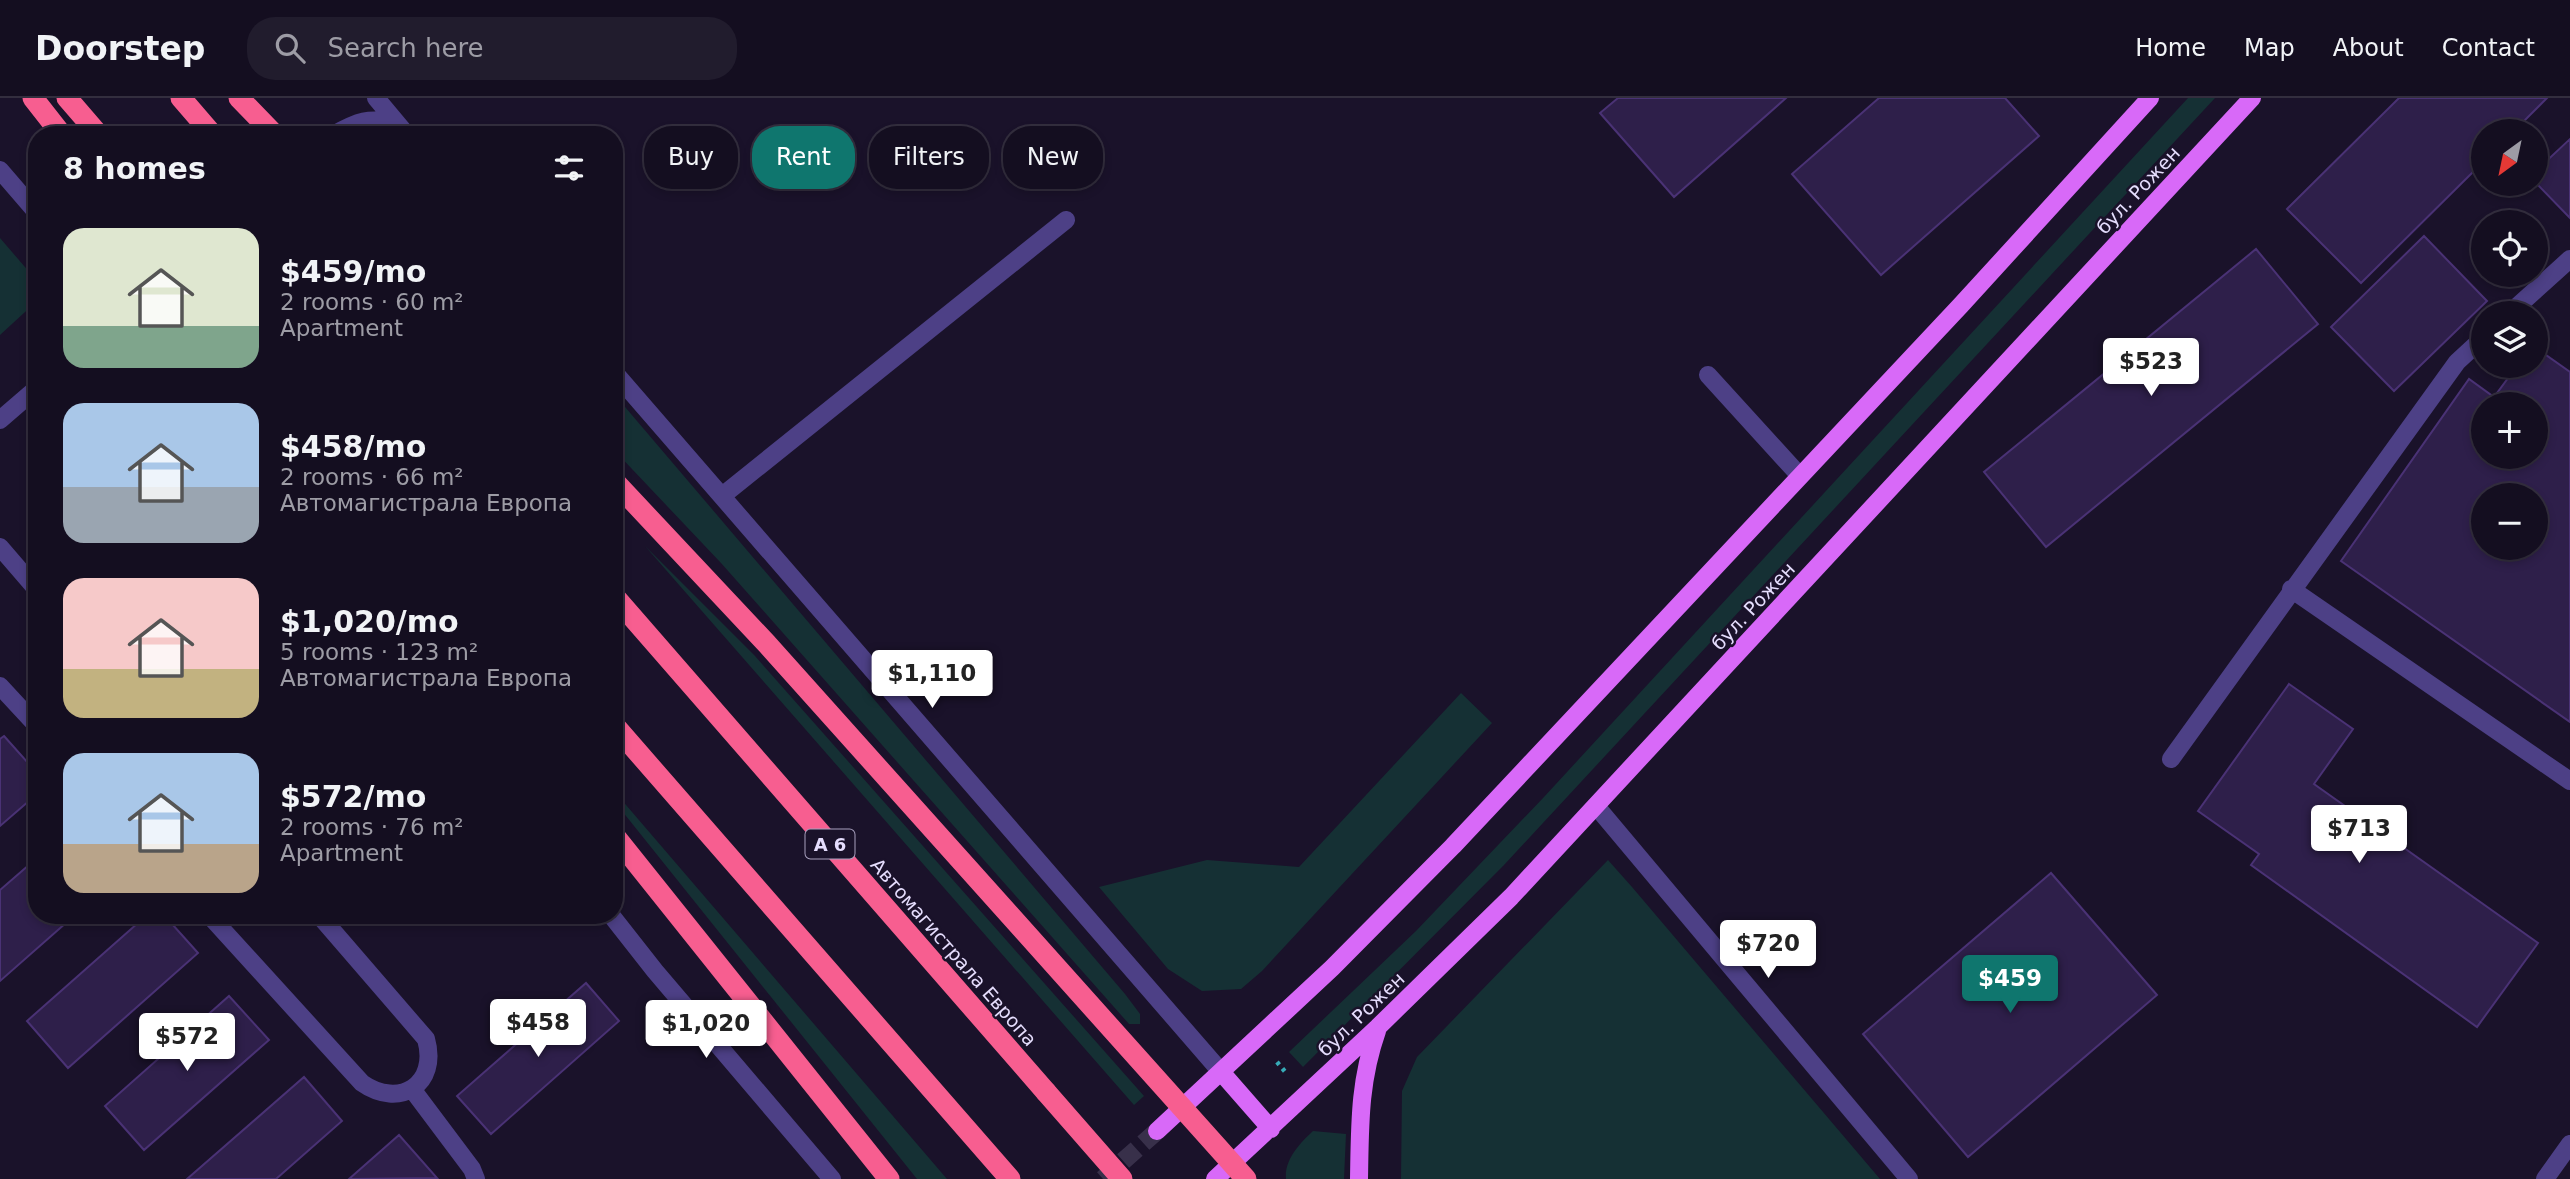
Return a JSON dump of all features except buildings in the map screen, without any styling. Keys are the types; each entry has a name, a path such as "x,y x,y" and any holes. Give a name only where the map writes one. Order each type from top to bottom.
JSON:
{"highway":[{"path":"33,98 55,126"},
{"path":"67,98 91,126"},
{"path":"181,98 205,126"},
{"path":"239,98 266,126"},
{"path":"623,491 776,654 1239,1171"},
{"name":"Автомагистрала Европа","path":"623,606 1122,1179"},
{"path":"623,735 1010,1179"},
{"path":"623,846 889,1179"}],"main road":[{"path":"1157,1130 1222,1073 1332,968 1453,846 1961,305 2150,98"},
{"name":"бул. Рожен","path":"1215,1179 1239,1171 1271,1129 1510,897 2252,98"},
{"path":"1359,1179 1362,1089 1368,1054 1378,1027"},
{"path":"1222,1073 1271,1129"}],"street":[{"path":"376,98 399,126"},
{"path":"349,126 358,121 377,119 394,126"},
{"path":"0,170 28,203"},
{"path":"722,496 1066,220"},
{"path":"2524,301 2570,259"},
{"path":"2171,759 2457,362 2471,349"},
{"path":"1708,375 1800,476"},
{"path":"623,382 1222,1073"},
{"path":"0,420 28,396"},
{"path":"0,547 28,580"},
{"path":"2291,589 2570,781"},
{"path":"0,686 28,716"},
{"path":"1596,806 1909,1179"},
{"path":"217,924 362,1083 374,1092 390,1096 412,1089 422,1080 429,1066 426,1039 327,924"},
{"path":"618,924 832,1179"},
{"path":"412,1089 476,1179"},
{"path":"2545,1179 2570,1144"}],"path":[{"path":"1276,1062 1290,1077"}],"green space":[{"path":"2188,98 2215,98 1504,865 1303,1067 1289,1052 1416,931 1544,797"},
{"path":"0,238 28,271 28,309 0,335"},
{"path":"623,405 1125,994 1140,1014 1140,1024 1129,1024 721,563 623,460"},
{"path":"645,546 755,656 1144,1096 1134,1105"},
{"path":"1461,693 1492,723 1262,971 1241,989 1202,991 1168,969 1099,887 1207,860 1299,867"},
{"path":"623,801 947,1179 917,1179 623,812"},
{"path":"1608,860 1880,1179 1401,1179 1402,1091 1417,1057"},
{"path":"1313,1131 1346,1134 1344,1179 1286,1179 1290,1159"}],"tunnel":[{"path":"1103,1179 1157,1131"}]}
